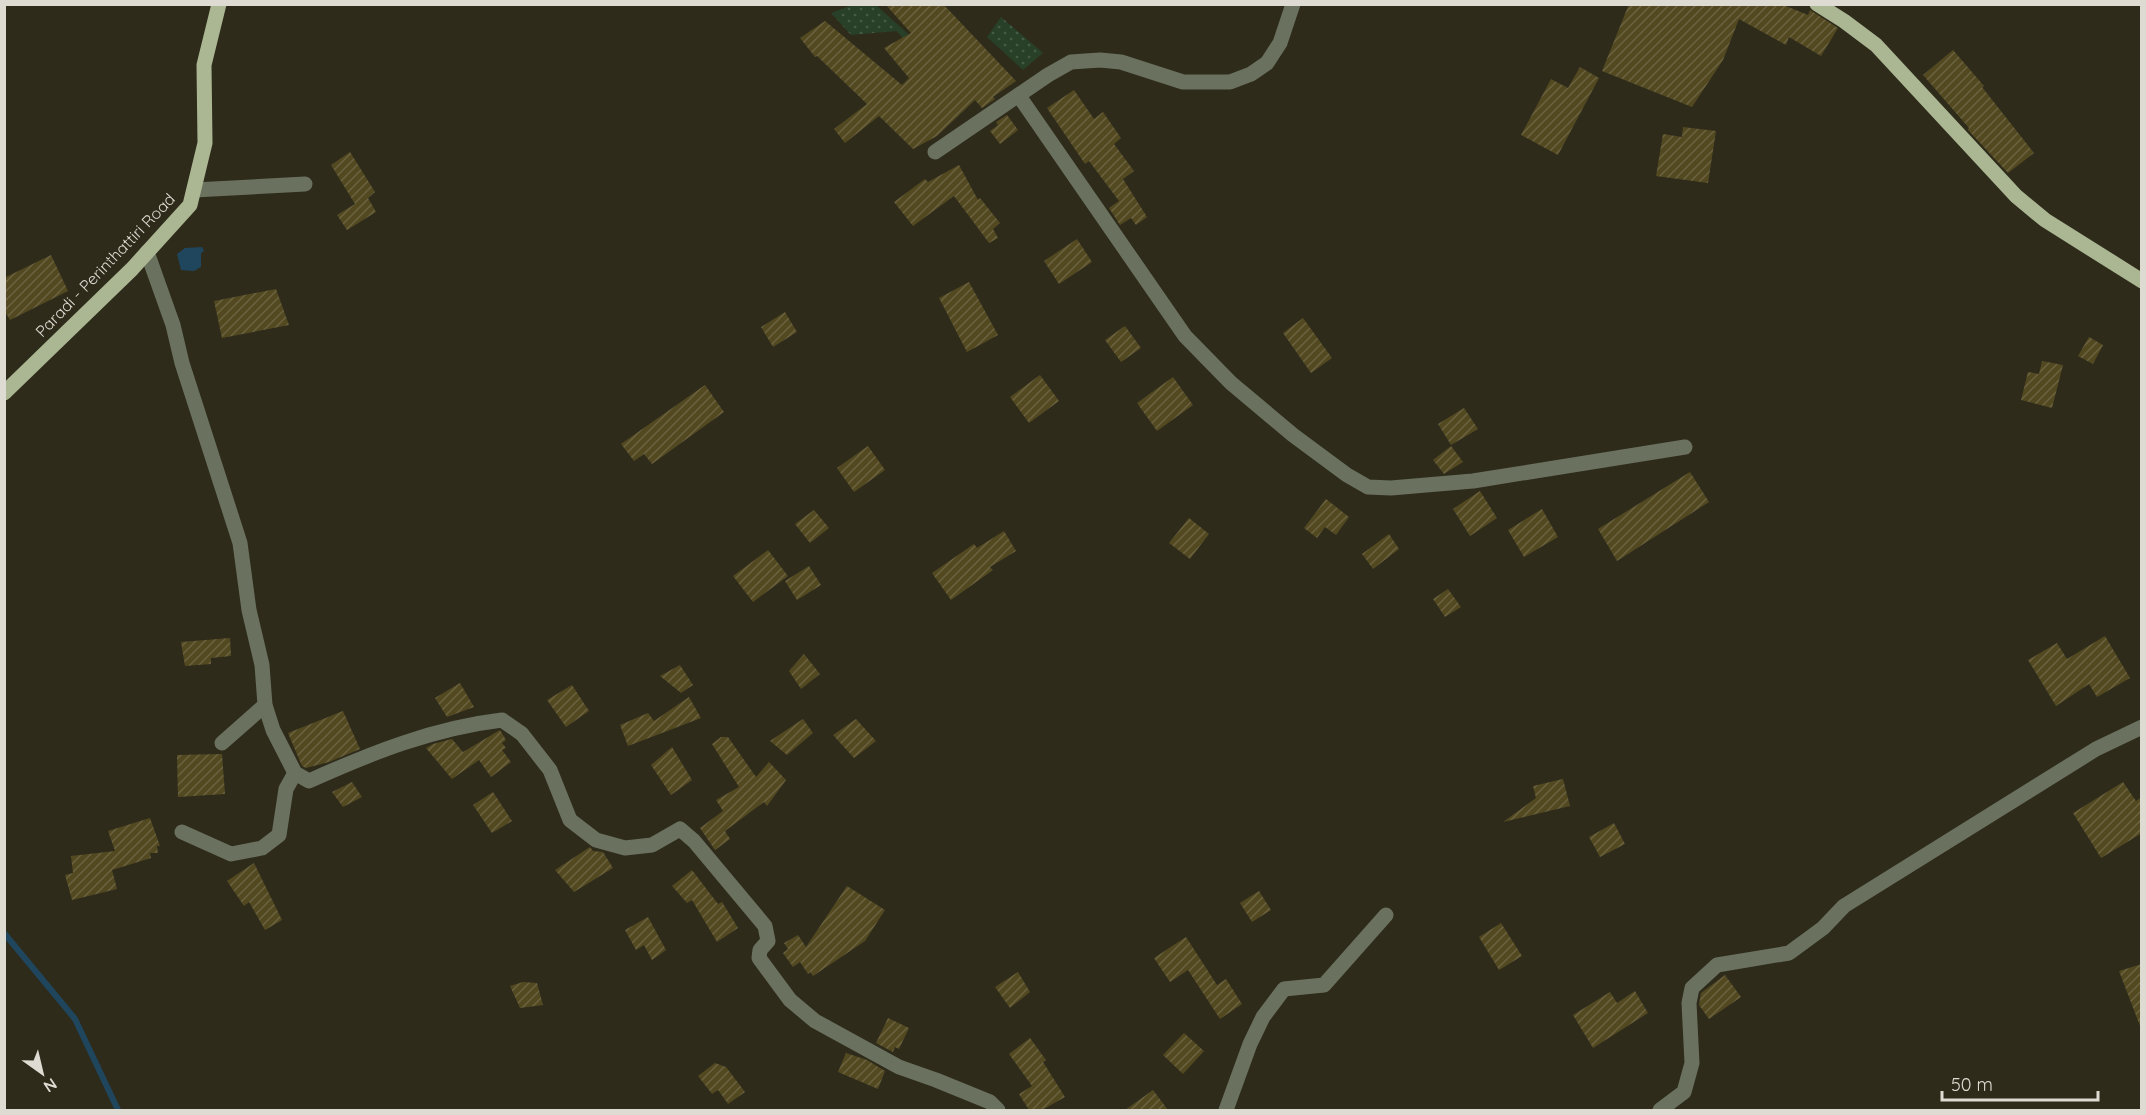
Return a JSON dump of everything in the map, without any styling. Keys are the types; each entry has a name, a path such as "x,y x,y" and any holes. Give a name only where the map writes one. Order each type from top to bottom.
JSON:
{"main road":[{"name":"Paradi - Perinthattiri Road","path":"4,393 147,252 190,205 205,142 204,65 219,4"},
{"path":"1817,4 1845,21 1876,45 2016,196 2045,220 2142,281"}],"street":[{"path":"935,152 1048,75 1071,62 1100,60 1120,62 1183,82 1230,82 1251,74 1267,63 1281,43 1293,4"},
{"path":"1019,96 1185,336 1231,382 1293,435 1347,475 1368,487 1391,488 1473,481 1685,447"},
{"path":"194,190 305,184"},
{"path":"147,252 173,326 182,363 240,543 249,610 262,664 265,705 273,730 295,773 309,781 366,755 477,723 502,720 522,734 550,770 570,820 596,840 625,848 652,845 680,829 694,841 765,926 768,941 760,950 759,958 790,1000 815,1021 899,1067 990,1102 998,1110"},
{"path":"222,743 265,705"},
{"path":"1660,1110 1684,1092 1692,1063 1689,1003 1692,988 1717,965 1789,953 1823,928 1844,906 2096,749 2142,727"},
{"path":"182,832 231,854 262,848 279,834 286,789 295,773"},
{"path":"1226,1110 1250,1044 1263,1017 1284,989 1324,985 1386,915"}],"green space":[{"path":"852,5 876,5 906,32 963,96 955,104 897,31 851,35 831,13"},
{"path":"1001,17 1043,53 1023,70 987,37"}],"water":[{"path":"202,247 204,251 201,253 201,267 194,271 181,270 177,254 185,248"}],"building":[{"path":"885,4 943,4 1016,81 982,108 975,100 937,136 913,149 879,116 845,143 834,129 867,104 817,56 815,57 800,38 825,21 902,85 909,78 884,48 911,33"},
{"path":"1629,4 1781,4 1808,15 1810,10 1838,28 1821,56 1789,37 1786,45 1739,19 1723,60 1692,107 1602,71"},
{"path":"1953,50 1984,86 1982,87 2034,153 2008,173 1968,130 1969,128 1923,75"},
{"path":"1580,67 1599,78 1558,155 1521,135 1551,79 1568,88"},
{"path":"1074,90 1094,119 1103,112 1121,138 1114,144 1134,171 1123,179 1147,217 1136,225 1131,218 1120,225 1109,208 1119,201 1089,161 1085,164 1047,108"},
{"path":"1007,115 1018,130 1000,144 990,131 998,125 996,122"},
{"path":"1683,127 1716,131 1708,183 1656,176 1663,134 1682,137"},
{"path":"350,152 375,192 368,198 376,212 347,230 337,215 355,204 331,165"},
{"path":"959,165 978,200 980,198 1000,223 993,229 998,238 989,243 954,196 913,226 894,202 925,179 928,182"},
{"path":"1077,239 1092,262 1059,284 1044,261"},
{"path":"51,255 68,291 10,320 4,310 4,278"},
{"path":"969,282 998,335 967,352 939,298"},
{"path":"276,289 289,325 222,338 214,301"},
{"path":"785,312 797,332 773,347 761,327"},
{"path":"1303,318 1332,358 1311,373 1283,333"},
{"path":"1125,326 1141,348 1121,362 1105,340"},
{"path":"2089,337 2103,345 2093,364 2078,356"},
{"path":"2042,361 2063,365 2052,408 2021,400 2028,372 2039,374"},
{"path":"1040,375 1059,401 1029,423 1010,397"},
{"path":"1173,377 1193,405 1157,431 1137,403"},
{"path":"705,385 724,412 652,464 644,454 634,461 621,444"},
{"path":"1464,408 1478,429 1451,445 1438,424"},
{"path":"868,446 885,470 854,492 837,468"},
{"path":"1451,446 1463,462 1444,474 1433,460"},
{"path":"1690,472 1709,502 1617,561 1598,529"},
{"path":"1480,491 1497,518 1470,536 1453,509"},
{"path":"1326,499 1349,517 1336,535 1325,527 1317,538 1304,528"},
{"path":"1542,509 1558,537 1524,557 1508,530"},
{"path":"814,510 829,528 810,543 795,524"},
{"path":"1189,518 1209,534 1190,559 1169,543"},
{"path":"1004,531 1016,551 990,567 993,570 951,600 932,573 974,544 977,548"},
{"path":"1389,534 1399,549 1373,569 1362,554"},
{"path":"768,550 788,576 753,602 733,576"},
{"path":"809,566 821,585 797,600 785,581"},
{"path":"1448,589 1461,607 1445,617 1433,599"},
{"path":"2105,636 2130,678 2097,697 2089,684 2056,706 2028,660 2057,643 2067,659"},
{"path":"230,638 231,656 211,658 211,664 185,666 181,642"},
{"path":"804,654 820,674 801,689 789,671"},
{"path":"680,665 693,685 681,693 660,676"},
{"path":"460,683 474,707 447,717 435,698"},
{"path":"572,685 589,711 566,727 547,700"},
{"path":"689,697 701,718 628,746 620,725 648,713 654,721"},
{"path":"343,711 360,749 329,762 306,768 302,766 288,733"},
{"path":"803,719 813,733 787,755 770,741"},
{"path":"856,719 876,741 854,758 833,735"},
{"path":"500,730 506,740 502,743 506,748 502,750 511,762 491,777 479,760 452,779 426,748 452,739 463,752"},
{"path":"721,737 728,737 756,777 769,762 786,780 767,806 764,802 725,831 730,839 715,850 700,828 723,811 716,800 739,787 712,744"},
{"path":"672,747 692,780 671,795 651,765"},
{"path":"222,754 225,794 178,797 177,755"},
{"path":"1563,779 1570,806 1503,822 1536,798 1533,786"},
{"path":"352,782 362,797 343,807 332,792"},
{"path":"2123,782 2136,801 2142,797 2142,833 2101,858 2073,813"},
{"path":"493,792 512,821 492,833 473,805"},
{"path":"150,818 160,846 157,846 158,853 150,853 151,858 112,870 117,889 72,900 65,875 73,873 71,856 115,851 108,831"},
{"path":"1614,823 1625,844 1600,857 1589,837"},
{"path":"590,847 593,851 603,852 613,868 574,892 555,870"},
{"path":"254,863 282,920 265,930 249,902 244,906 227,881"},
{"path":"692,870 718,904 722,902 738,928 717,942 692,900 687,903 672,886"},
{"path":"847,886 885,910 865,941 813,976 810,972 808,974 800,962 793,967 783,953 788,949 784,943 798,935 806,947"},
{"path":"1259,891 1271,910 1252,922 1240,903"},
{"path":"648,917 666,950 652,960 644,945 636,950 625,930"},
{"path":"1501,923 1522,956 1499,970 1479,937"},
{"path":"1186,937 1217,985 1226,979 1242,1004 1220,1019 1188,970 1170,982 1154,958"},
{"path":"2142,964 2142,1026 2140,1026 2119,971"},
{"path":"1018,972 1030,992 1010,1008 995,987"},
{"path":"1725,975 1741,997 1709,1019 1699,1005 1701,993"},
{"path":"523,982 537,983 543,1005 520,1008 510,986"},
{"path":"1635,991 1648,1013 1593,1048 1573,1015 1610,992 1617,1003"},
{"path":"888,1018 909,1028 899,1049 895,1047 893,1052 876,1043"},
{"path":"1184,1033 1204,1051 1183,1074 1163,1055"},
{"path":"1030,1038 1046,1060 1043,1062 1065,1097 1042,1110 1029,1110 1019,1094 1032,1086 1009,1054"},
{"path":"846,1053 867,1060 885,1071 878,1089 838,1072"},
{"path":"715,1063 726,1067 745,1092 728,1104 718,1090 712,1094 698,1076"},
{"path":"1153,1090 1168,1110 1125,1110"}],"waterway":[{"path":"4,933 75,1019 118,1110"}]}
